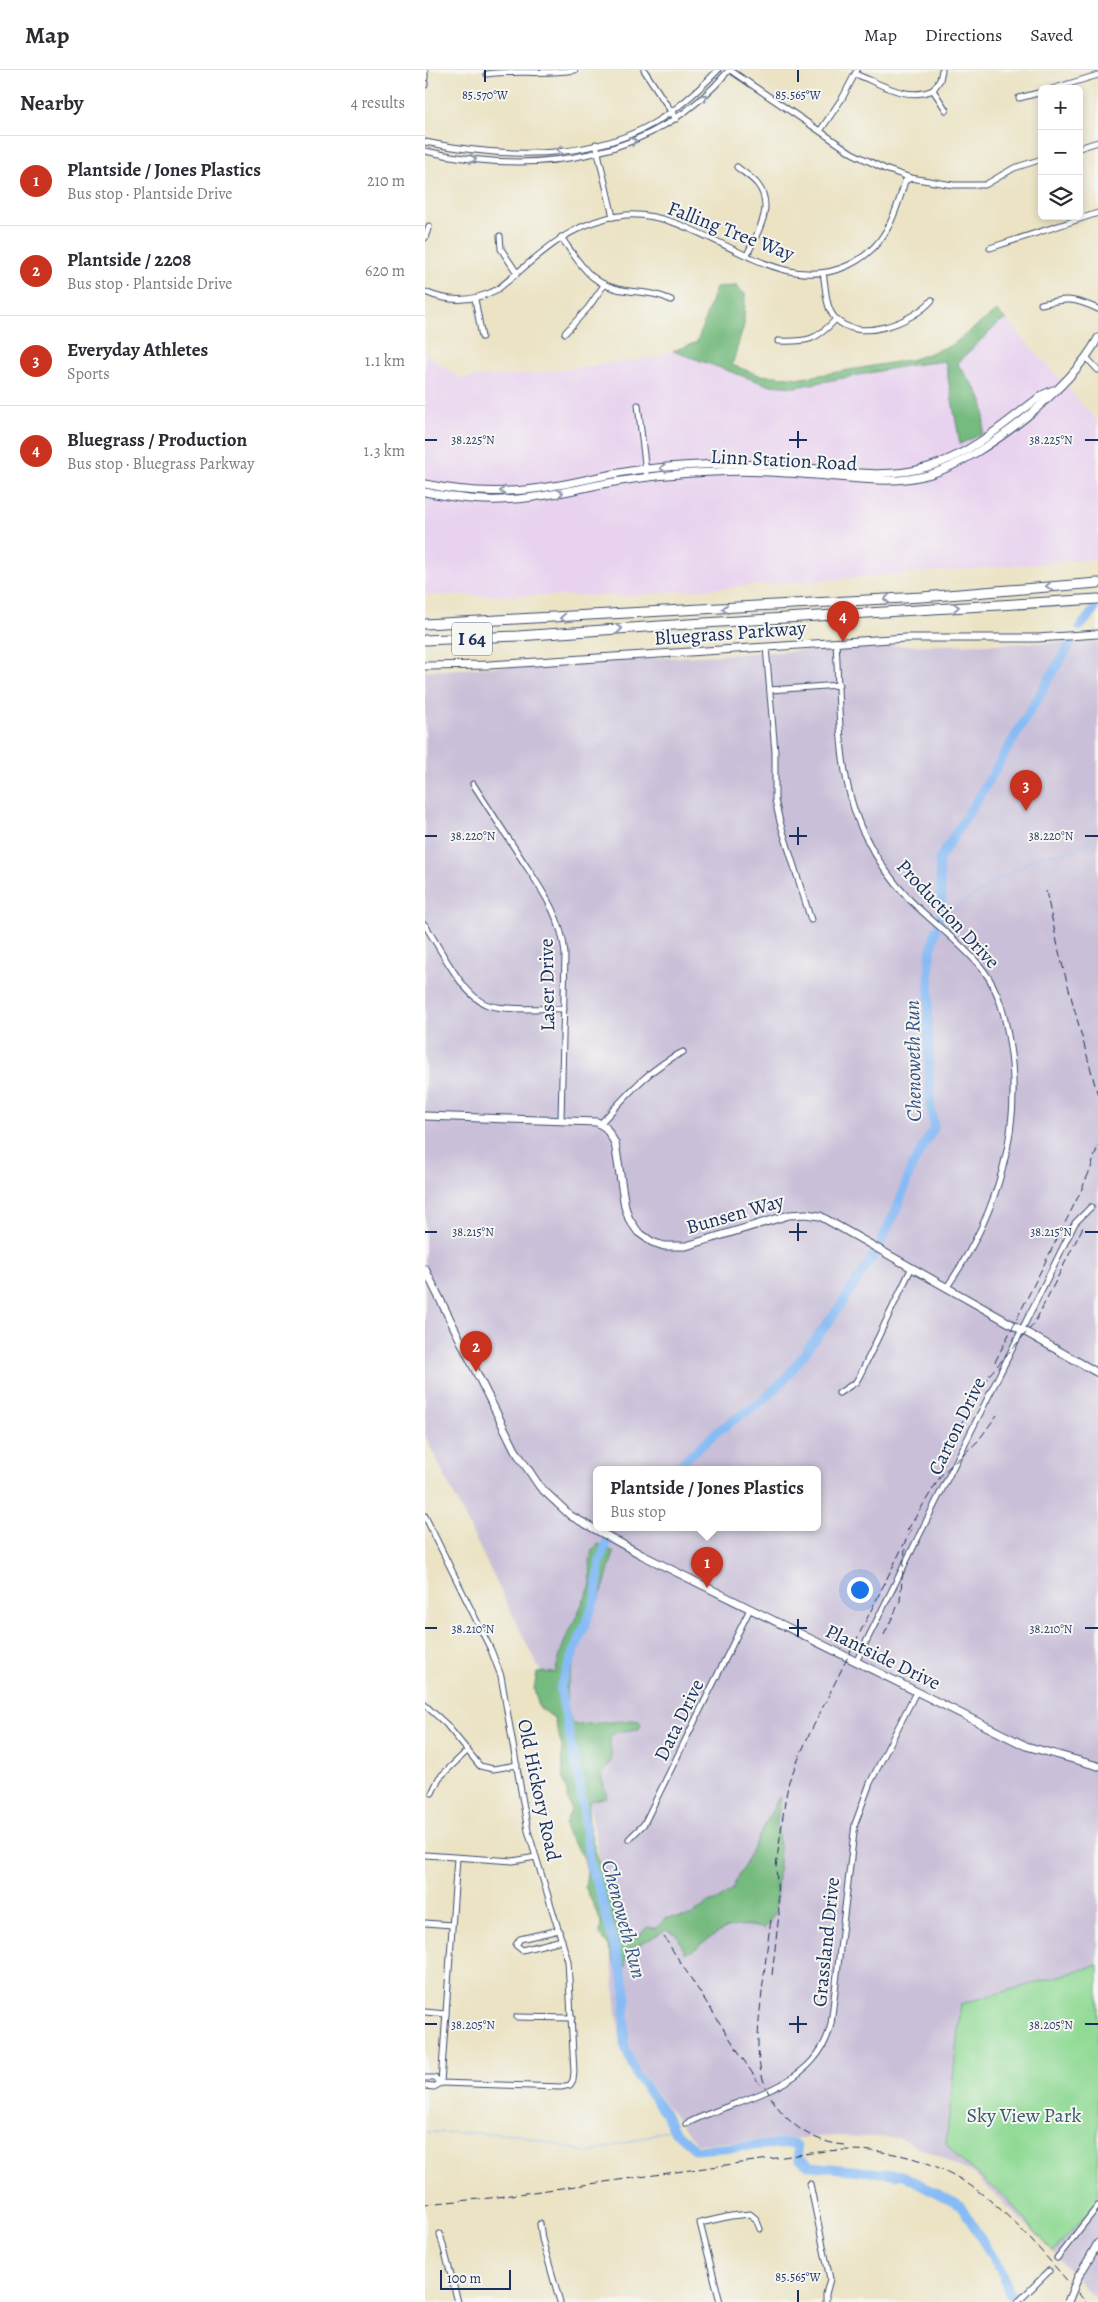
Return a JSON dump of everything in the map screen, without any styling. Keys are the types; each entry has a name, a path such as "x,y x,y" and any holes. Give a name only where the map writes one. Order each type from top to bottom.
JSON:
{"highway":[{"name":"I 64","path":"425,624 922,597 1098,583"},
{"name":"I 64","path":"425,640 509,637 1098,599"}],"street":[{"path":"425,70 425,78"},
{"path":"487,74 509,70 541,73 575,70"},
{"path":"645,70 677,119"},
{"path":"425,142 495,152 561,150 596,144 653,124 695,94 718,70"},
{"path":"425,151 451,157 527,162 598,153 632,142 677,119 708,94 729,70 863,159 911,178 953,185 985,185 1014,168 1038,161"},
{"path":"820,131 843,97 856,72 902,92 926,93 933,90 938,84 942,70"},
{"path":"1065,85 1098,75"},
{"path":"933,90 946,110"},
{"path":"1019,98 1038,93"},
{"path":"1083,147 1098,142"},
{"path":"596,144 613,217"},
{"path":"737,167 757,184 765,201 764,215 747,255"},
{"name":"Falling Tree Way","path":"425,292 451,300 475,299 498,290 561,237 584,225 613,217 641,216 666,220 781,269 797,273 823,273 843,268 857,261 878,244 893,220 905,181 911,178"},
{"path":"990,248 1098,212"},
{"path":"425,238 429,226"},
{"path":"500,236 501,249 517,273"},
{"path":"561,237 586,272 604,284 615,289 660,295 671,300"},
{"path":"823,273 829,306 836,319 854,329 869,330 908,319 921,311 932,300"},
{"path":"565,333 588,308 604,284"},
{"path":"1041,304 1068,298 1098,309"},
{"path":"475,299 483,337"},
{"path":"778,342 808,341 823,332 836,319"},
{"name":"Linn Station Road","path":"425,492 477,500 500,500 553,494 647,477 713,472 758,471 873,481 909,479 931,474 972,454 1024,418 1068,378 1086,357 1098,338"},
{"path":"1086,357 1098,370"},
{"name":"Linn Station Road","path":"425,484 478,491 500,491 552,486 646,469 759,464 874,474 908,472 929,467 968,448 1042,394 1055,389"},
{"path":"638,405 647,477"},
{"name":"Bluegrass Parkway","path":"425,666 489,665 906,638 1028,638 1098,634"},
{"name":"Production Drive","path":"836,643 844,768 851,796 865,834 879,860 900,889 984,971 996,993 1006,1024 1012,1058 1014,1092 1007,1155 995,1196 984,1222 947,1287"},
{"path":"766,647 775,752 775,800 780,822 811,920"},
{"path":"770,690 839,685"},
{"name":"Laser Drive","path":"473,784 557,918 563,933 565,954 561,1120"},
{"path":"425,925 468,990 477,1000 492,1006 564,1009"},
{"path":"425,1116 587,1121 600,1124 626,1096 661,1065 668,1059 683,1052"},
{"name":"Bunsen Way","path":"600,1124 611,1135 615,1143 625,1207 629,1219 638,1232 652,1242 669,1246 686,1246 782,1217 805,1214 826,1218 1098,1372"},
{"name":"Carton Drive","path":"856,1662 1075,1222 1091,1207"},
{"path":"839,1393 856,1382 912,1267"},
{"name":"Plantside Drive","path":"425,1269 508,1437 527,1469 556,1504 593,1531"},
{"name":"Old Hickory Road","path":"425,1516 497,1664 505,1694 528,1830 559,1930 569,1971 574,2072 572,2082 568,2086 561,2087 441,2083"},
{"name":"Plantside Drive","path":"593,1531 1026,1746 1098,1766"},
{"name":"Data Drive","path":"629,1839 641,1828 647,1817 750,1610"},
{"name":"Grassland Drive","path":"685,2124 791,2079 807,2068 820,2054 827,2040 831,2024 855,1824 870,1783 916,1692"},
{"path":"425,1705 445,1724 480,1766 486,1769 517,1765"},
{"path":"432,1793 439,1778 467,1751"},
{"path":"425,1855 513,1861 536,1857"},
{"path":"441,2083 457,1858"},
{"path":"425,1923 453,1925"},
{"path":"559,1930 520,1939 516,1945 522,1950 561,1940"},
{"path":"425,2012 446,2014"},
{"path":"517,2017 572,2018"},
{"path":"425,2078 435,2078 441,2083"},
{"path":"425,2086 434,2087 441,2083"},
{"path":"810,2184 830,2279 825,2294 826,2302"},
{"path":"1057,2258 1098,2206"},
{"path":"720,2302 700,2223 750,2214 757,2219 761,2229"},
{"path":"540,2224 542,2239 560,2302"},
{"path":"439,2234 458,2302"},
{"path":"1068,2302 1078,2277 1098,2243"},
{"path":"1020,2300 1049,2271"}],"shaded area":[{"path":"1007,320 1098,422 1098,559 620,596 425,595 425,353 459,378 530,374 657,357 673,351 768,385 946,361 960,444 984,424 983,400 957,363 1000,322"},
{"path":"1098,642 1098,2302 1037,2235 972,2173 900,2138 837,2136 697,2144 621,2049 602,1872 576,1730 536,1663 425,1436 425,671 884,646"}],"green space":[{"path":"736,286 745,294 744,325 732,365 759,375 802,378 914,359 952,345 996,311 1007,320 1000,322 957,363 975,388 982,403 984,422 982,434 960,444 945,361 911,365 796,387 768,385 673,351 697,342 716,287"},
{"path":"598,1544 614,1552 604,1586 574,1662 566,1690 567,1709 572,1723 577,1725 633,1720 639,1721 641,1724 639,1729 617,1732 610,1737 611,1761 601,1775 607,1797 590,1801 589,1809 592,1840 599,1861 608,1876 615,1924 619,1931 638,1937 647,1927 656,1928 666,1918 691,1916 706,1904 718,1900 731,1891 779,1797 781,1798 777,1822 780,1851 775,1914 764,1929 740,1926 726,1929 694,1950 685,1953 677,1934 666,1930 627,1951 625,1967 614,1963 608,1945 600,1934 601,1922 585,1887 587,1873 584,1858 567,1834 565,1824 571,1810 563,1776 562,1747 554,1718 539,1707 534,1689 537,1673 555,1673 563,1645 591,1585 590,1560 592,1550"},
{"name":"Sky View Park","path":"1098,1965 1098,2201 1053,2252 1007,2199 958,2158 946,2143 961,2004"}],"waterway":[{"name":"Chenoweth Run","path":"1080,627 1094,610"},
{"name":"Chenoweth Run","path":"939,922 942,913 939,859 979,797 1071,642"},
{"path":"941,919 1013,870 1045,855 1070,852 1090,840"},
{"name":"Chenoweth Run","path":"881,1241 898,1206 912,1166 934,1128 930,1102 928,1022 930,956 936,930"},
{"name":"Chenoweth Run","path":"678,1466 719,1430 761,1402 786,1378 841,1305 875,1253"},
{"name":"Chenoweth Run","path":"611,1531 600,1561 596,1597 560,1687 580,1787 590,1866 599,1889 626,1990 624,2044 636,2075 665,2113 672,2129 696,2150 793,2143 797,2147 799,2159 810,2166 903,2175 961,2206 1002,2273 1008,2290 1016,2302"},
{"path":"425,2132 516,2134 590,2153 672,2129"}],"railway":[{"path":"1046,891 1060,956 1098,1096"},
{"path":"995,1362 1080,1193 1091,1168 1098,1145"},
{"path":"941,1458 990,1374 1034,1324 1084,1225"},
{"path":"907,1531 942,1474 978,1441 997,1415"},
{"path":"772,1975 779,1914 776,1867 789,1781 807,1739 913,1526"},
{"path":"884,1635 900,1601 905,1549"},
{"path":"771,1920 758,2043 762,2074 775,2104 793,2124 821,2140 845,2145"},
{"path":"664,1937 762,2088"},
{"path":"425,2204 490,2198 826,2151 872,2151 911,2158 945,2171 976,2189 1004,2212 1031,2239 1086,2302"}],"place":[{"name":"Bluegrass / Production","path":"843,642"},
{"name":"Everyday Athletes","path":"1026,811"},
{"name":"Plantside / 2208","path":"476,1372"},
{"name":"Plantside / Jones Plastics","path":"707,1588"}]}
